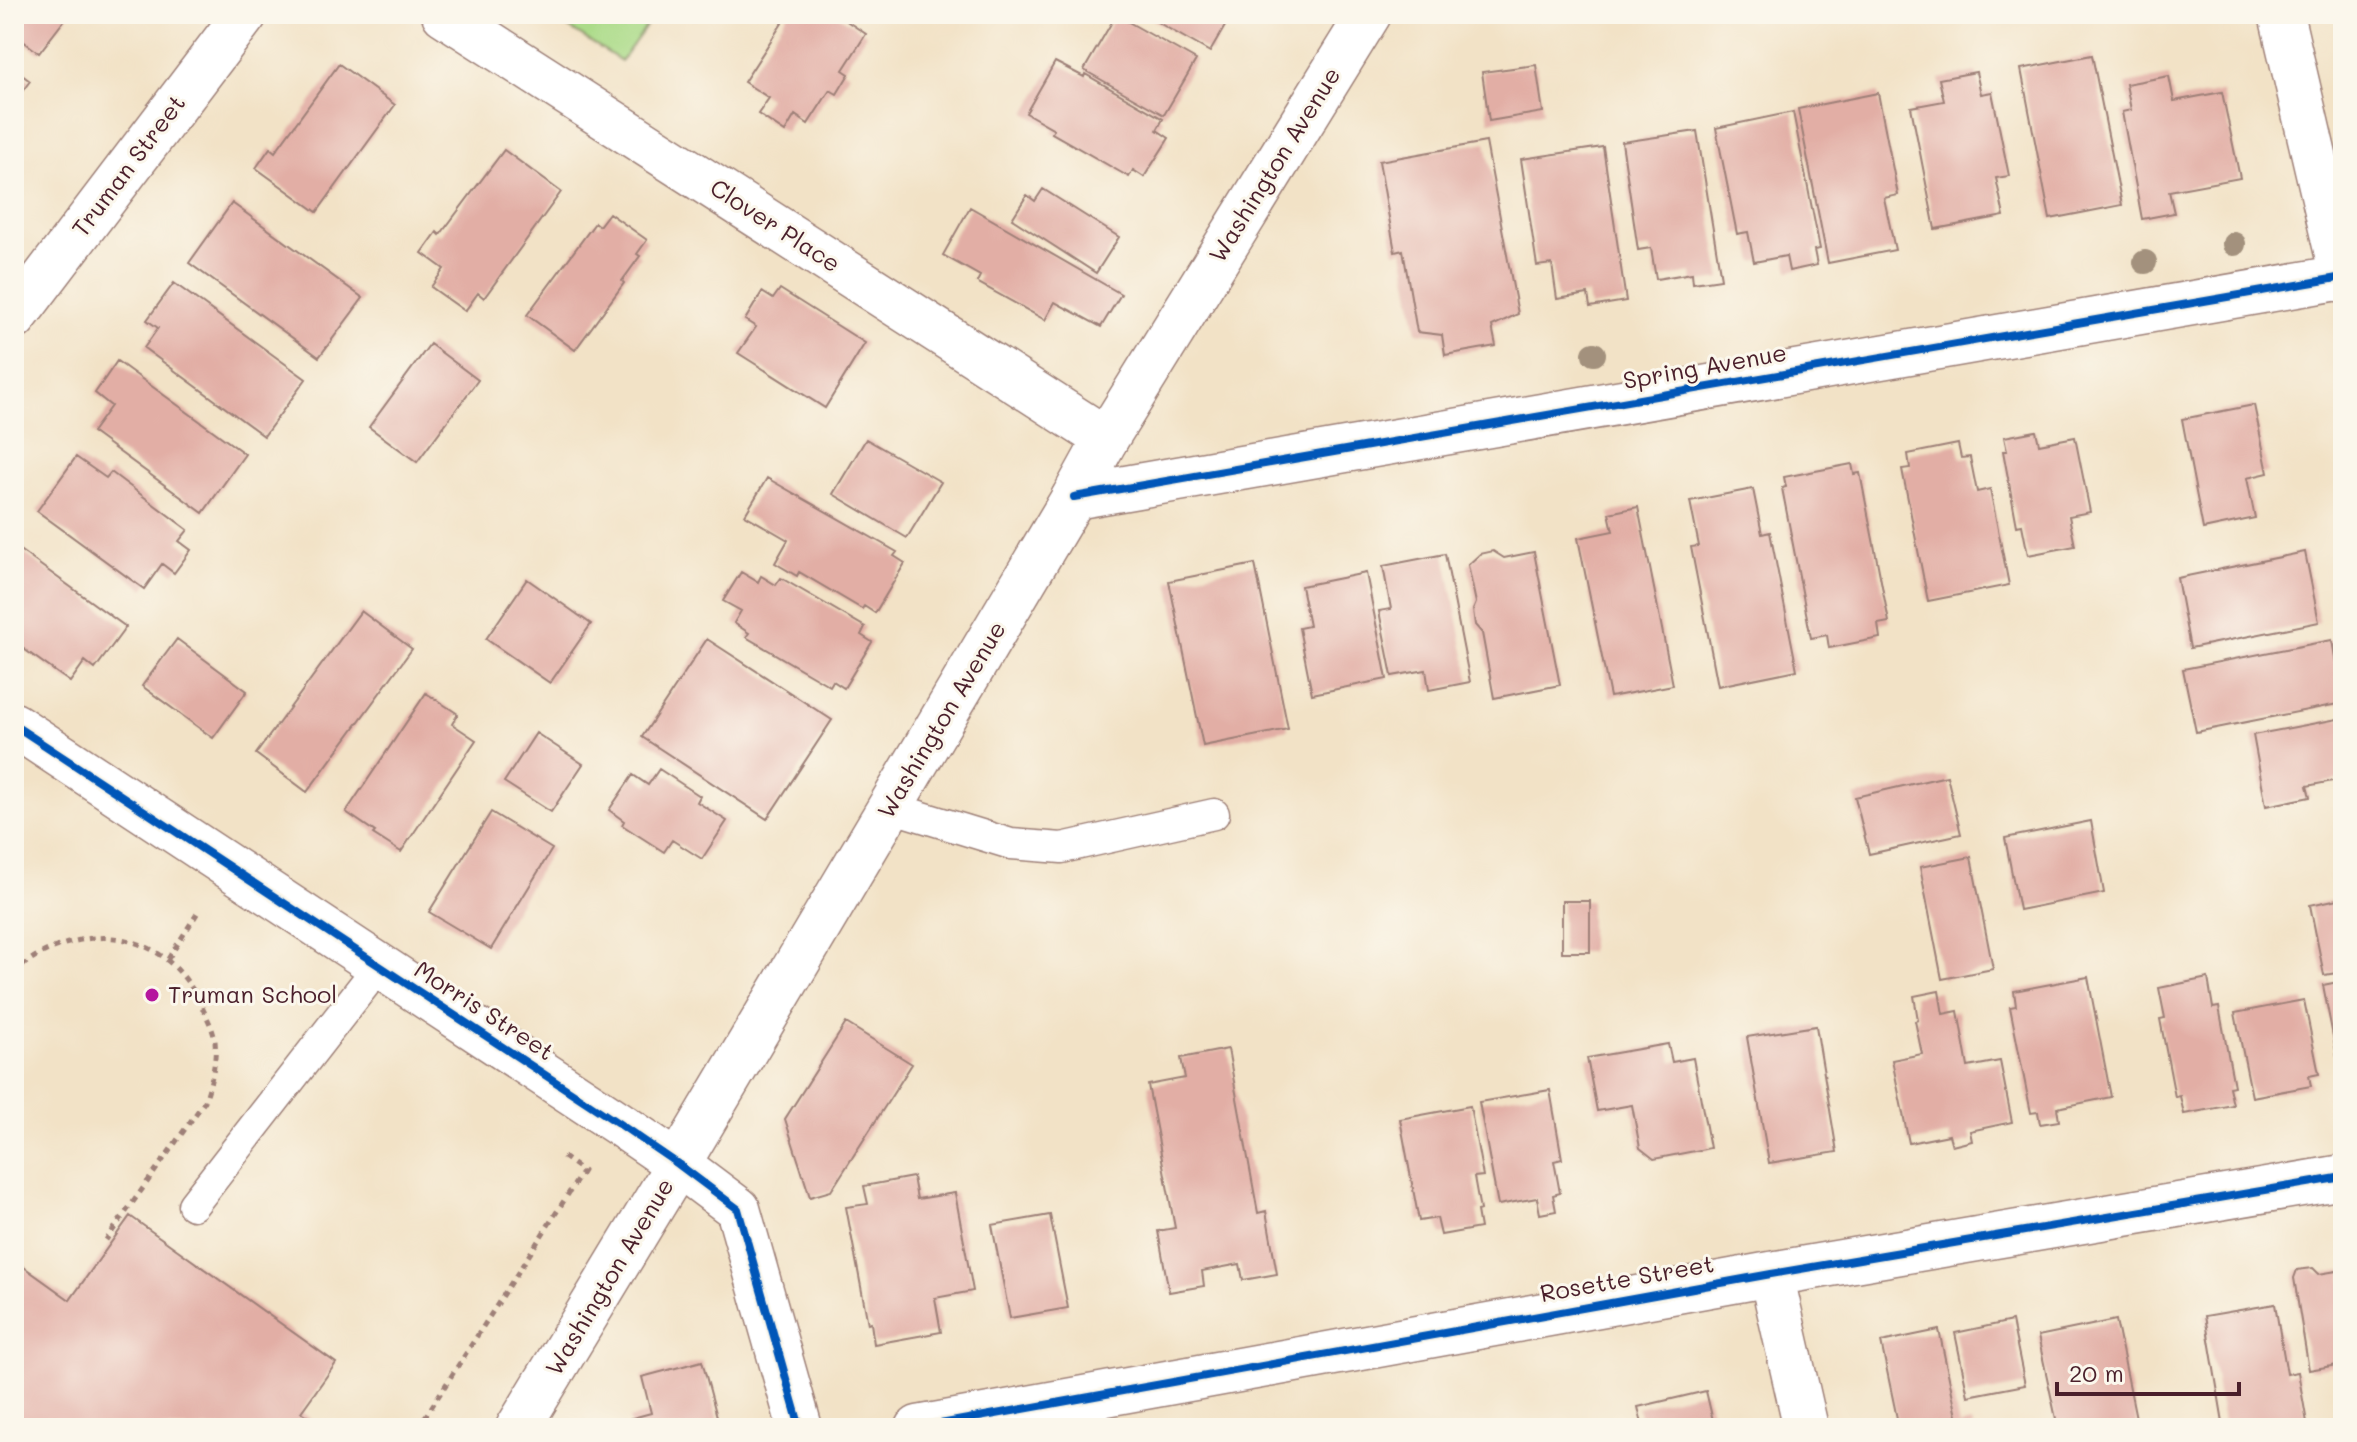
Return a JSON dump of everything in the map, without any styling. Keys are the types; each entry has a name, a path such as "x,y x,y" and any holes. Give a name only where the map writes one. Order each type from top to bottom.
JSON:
{"street":[{"name":"Truman Street","path":"14,318 245,14"},
{"name":"Clover Place","path":"444,14 1106,439"},
{"name":"Washington Avenue","path":"518,1428 678,1164 1106,439 1369,14"},
{"path":"2281,14 2343,278"},
{"name":"Spring Avenue","path":"1074,497 2343,278"},
{"name":"Morris Street","path":"14,725 678,1164 738,1209 800,1428"},
{"name":"Rosette Street","path":"918,1428 1771,1274 2343,1177"},
{"path":"1771,1274 1806,1428"}],"lane":[{"path":"890,807 1011,844 1062,848 1214,814"},
{"path":"193,1205 379,966"}],"path":[{"path":"188,900 213,917"},
{"path":"168,959 200,909"},
{"path":"14,975 36,955 86,938 111,938 134,943 155,950 177,967 196,994 209,1022 215,1042 213,1077 205,1101 106,1240"},
{"path":"418,1428 583,1171 557,1153"}],"green space":[{"path":"547,14 655,14 621,61"}],"building":[{"path":"14,14 69,14 39,53 14,34"},
{"path":"788,14 836,14 866,34 843,70 849,74 837,94 830,90 808,124 795,115 785,132 758,114 769,98 744,82"},
{"path":"1143,14 1232,14 1210,52"},
{"path":"1116,15 1196,60 1164,115 1084,70"},
{"path":"2092,55 2122,205 2050,219 2021,69"},
{"path":"1055,62 1084,77 1085,74 1163,119 1157,130 1169,138 1144,177 1133,170 1129,177 1052,133 1054,129 1026,113"},
{"path":"339,64 395,105 317,212 256,168 270,148 275,152"},
{"path":"1536,65 1543,112 1489,121 1482,72"},
{"path":"14,69 30,81 14,102"},
{"path":"1976,72 1981,94 1992,92 2009,176 1996,178 2004,216 1935,229 1911,107 1944,101 1939,79"},
{"path":"2169,76 2174,101 2222,92 2240,178 2169,191 2174,213 2142,219 2122,112 2131,110 2126,84"},
{"path":"1878,93 1898,195 1884,198 1895,250 1828,263 1798,109"},
{"path":"1793,112 1820,249 1814,250 1817,265 1789,271 1786,256 1754,262 1748,232 1737,234 1716,128"},
{"path":"1697,131 1721,279 1693,283 1692,273 1656,279 1651,248 1638,250 1622,142"},
{"path":"1486,142 1518,314 1492,326 1496,346 1445,355 1442,335 1417,332 1403,250 1395,252 1379,161"},
{"path":"1603,147 1626,301 1590,307 1588,294 1557,299 1552,264 1537,266 1521,159"},
{"path":"504,150 561,192 484,298 478,293 465,311 431,287 444,269 422,253 437,232 440,235"},
{"path":"1043,189 1119,237 1096,273 1012,219 1027,195 1035,201"},
{"path":"232,203 363,298 319,357 189,263"},
{"path":"970,207 1121,294 1101,327 1055,302 1045,320 977,282 980,276 943,255"},
{"path":"609,213 647,240 622,281 624,283 575,350 527,315 595,223 599,226"},
{"path":"174,283 306,379 264,436 144,348 158,328 147,320"},
{"path":"780,289 865,343 825,408 738,353 756,327 745,320 762,292 773,299"},
{"path":"430,344 478,380 417,462 369,427"},
{"path":"117,361 245,454 203,513 92,432 111,406 95,393"},
{"path":"2254,405 2268,473 2247,478 2255,518 2203,529 2182,419"},
{"path":"2036,431 2039,444 2075,437 2090,512 2069,516 2075,546 2028,555 2022,525 2017,526 2003,451 2007,451 2004,437"},
{"path":"866,439 941,482 907,538 833,494"},
{"path":"1958,444 1961,458 1970,457 1977,492 1990,489 2009,585 1928,601 1902,469 1910,468 1908,454"},
{"path":"76,457 106,478 111,472 188,530 179,541 191,550 174,573 162,564 144,589 37,511"},
{"path":"1852,464 1854,474 1860,473 1889,622 1878,624 1880,638 1829,648 1827,635 1811,638 1782,488 1786,487 1784,477"},
{"path":"767,478 897,552 894,556 905,563 875,613 864,606 862,609 799,572 797,576 775,563 788,540 745,515"},
{"path":"1753,489 1762,534 1770,532 1797,670 1718,686 1691,547 1699,546 1690,501"},
{"path":"1638,507 1673,685 1610,697 1578,538 1613,531 1609,513"},
{"path":"14,546 126,627 95,669 85,661 70,682 14,642"},
{"path":"1493,551 1504,558 1534,552 1560,685 1494,698 1482,633 1475,625 1473,610 1476,603 1468,565 1480,554"},
{"path":"2305,552 2319,622 2190,648 2177,578"},
{"path":"1445,554 1470,682 1429,690 1426,670 1392,676 1379,611 1391,609 1383,566"},
{"path":"1255,564 1288,729 1203,746 1169,581"},
{"path":"741,572 758,582 761,576 776,585 781,578 865,627 861,635 872,642 844,688 833,681 830,686 746,637 749,633 734,623 741,611 723,601"},
{"path":"1366,573 1387,679 1312,694 1299,628 1309,626 1301,586"},
{"path":"527,579 591,624 550,683 486,639"},
{"path":"361,611 412,649 307,792 256,754"},
{"path":"177,639 247,691 213,738 142,686"},
{"path":"707,639 832,720 767,819 642,737"},
{"path":"2332,640 2343,703 2196,732 2183,669"},
{"path":"426,693 458,714 452,724 476,740 401,852 346,812"},
{"path":"2343,718 2343,779 2307,786 2310,797 2266,806 2253,735"},
{"path":"536,733 583,764 551,812 504,782"},
{"path":"659,769 700,796 697,802 727,821 702,859 672,840 664,852 622,825 624,821 609,810 633,775 648,785"},
{"path":"1947,776 1961,834 1869,854 1855,797"},
{"path":"491,812 552,849 491,949 429,912"},
{"path":"2091,821 2104,893 2019,910 2005,838"},
{"path":"1971,857 1993,969 1942,979 1920,867"},
{"path":"2343,898 2343,972 2324,975 2310,905"},
{"path":"1562,901 1590,901 1590,952 1562,952"},
{"path":"2088,977 2111,1097 2057,1108 2059,1121 2040,1124 2038,1112 2031,1113 2010,1007 2016,1006 2014,991"},
{"path":"2208,978 2213,1008 2219,1007 2234,1086 2229,1087 2233,1105 2184,1114 2180,1096 2175,1097 2160,1019 2165,1018 2159,988"},
{"path":"2343,981 2343,1071 2340,1072 2323,985"},
{"path":"1939,991 1943,1014 1958,1011 1968,1067 2000,1061 2012,1122 1970,1131 1972,1141 1952,1146 1949,1135 1909,1143 1892,1060 1922,1054 1915,1021 1918,1020 1914,996"},
{"path":"2304,1000 2319,1074 2309,1076 2311,1086 2252,1097 2235,1013"},
{"path":"846,1023 912,1064 831,1191 810,1197 785,1119"},
{"path":"1816,1026 1837,1152 1769,1163 1747,1037"},
{"path":"1668,1044 1672,1062 1693,1058 1710,1148 1654,1159 1640,1148 1632,1105 1597,1111 1587,1058"},
{"path":"1228,1049 1258,1213 1266,1211 1277,1274 1243,1280 1240,1264 1202,1271 1204,1286 1169,1292 1158,1231 1175,1228 1148,1085 1185,1078 1181,1058"},
{"path":"1550,1090 1562,1159 1554,1161 1560,1193 1553,1195 1556,1211 1540,1214 1537,1198 1498,1205 1479,1102"},
{"path":"1470,1106 1483,1176 1474,1177 1480,1228 1441,1235 1437,1218 1419,1221 1400,1119"},
{"path":"913,1177 917,1199 955,1193 973,1291 935,1298 941,1332 874,1344 846,1207 868,1204 864,1186"},
{"path":"1050,1215 1068,1308 1010,1318 992,1225"},
{"path":"130,1216 336,1363 301,1412 324,1428 14,1428 14,1260 70,1300"},
{"path":"2313,1268 2319,1274 2343,1270 2343,1364 2309,1370 2294,1278 2297,1270"},
{"path":"2275,1304 2287,1374 2298,1372 2308,1428 2224,1428 2205,1316"},
{"path":"2116,1320 2138,1428 2058,1428 2038,1336"},
{"path":"2012,1321 2025,1385 1968,1396 1955,1333"},
{"path":"1939,1330 1959,1426 1972,1423 1973,1428 1899,1428 1881,1342"},
{"path":"702,1361 720,1428 632,1428 629,1419 651,1413 642,1377"},
{"path":"1706,1391 1714,1425 1722,1423 1723,1428 1643,1428 1638,1407"}],"cycle path":[{"path":"1074,497 2343,277"},
{"path":"14,725 618,1123 738,1209 800,1428"},
{"path":"918,1428 1771,1274 2343,1177"}],"place":[{"name":"Truman School","path":"152,995"}]}
